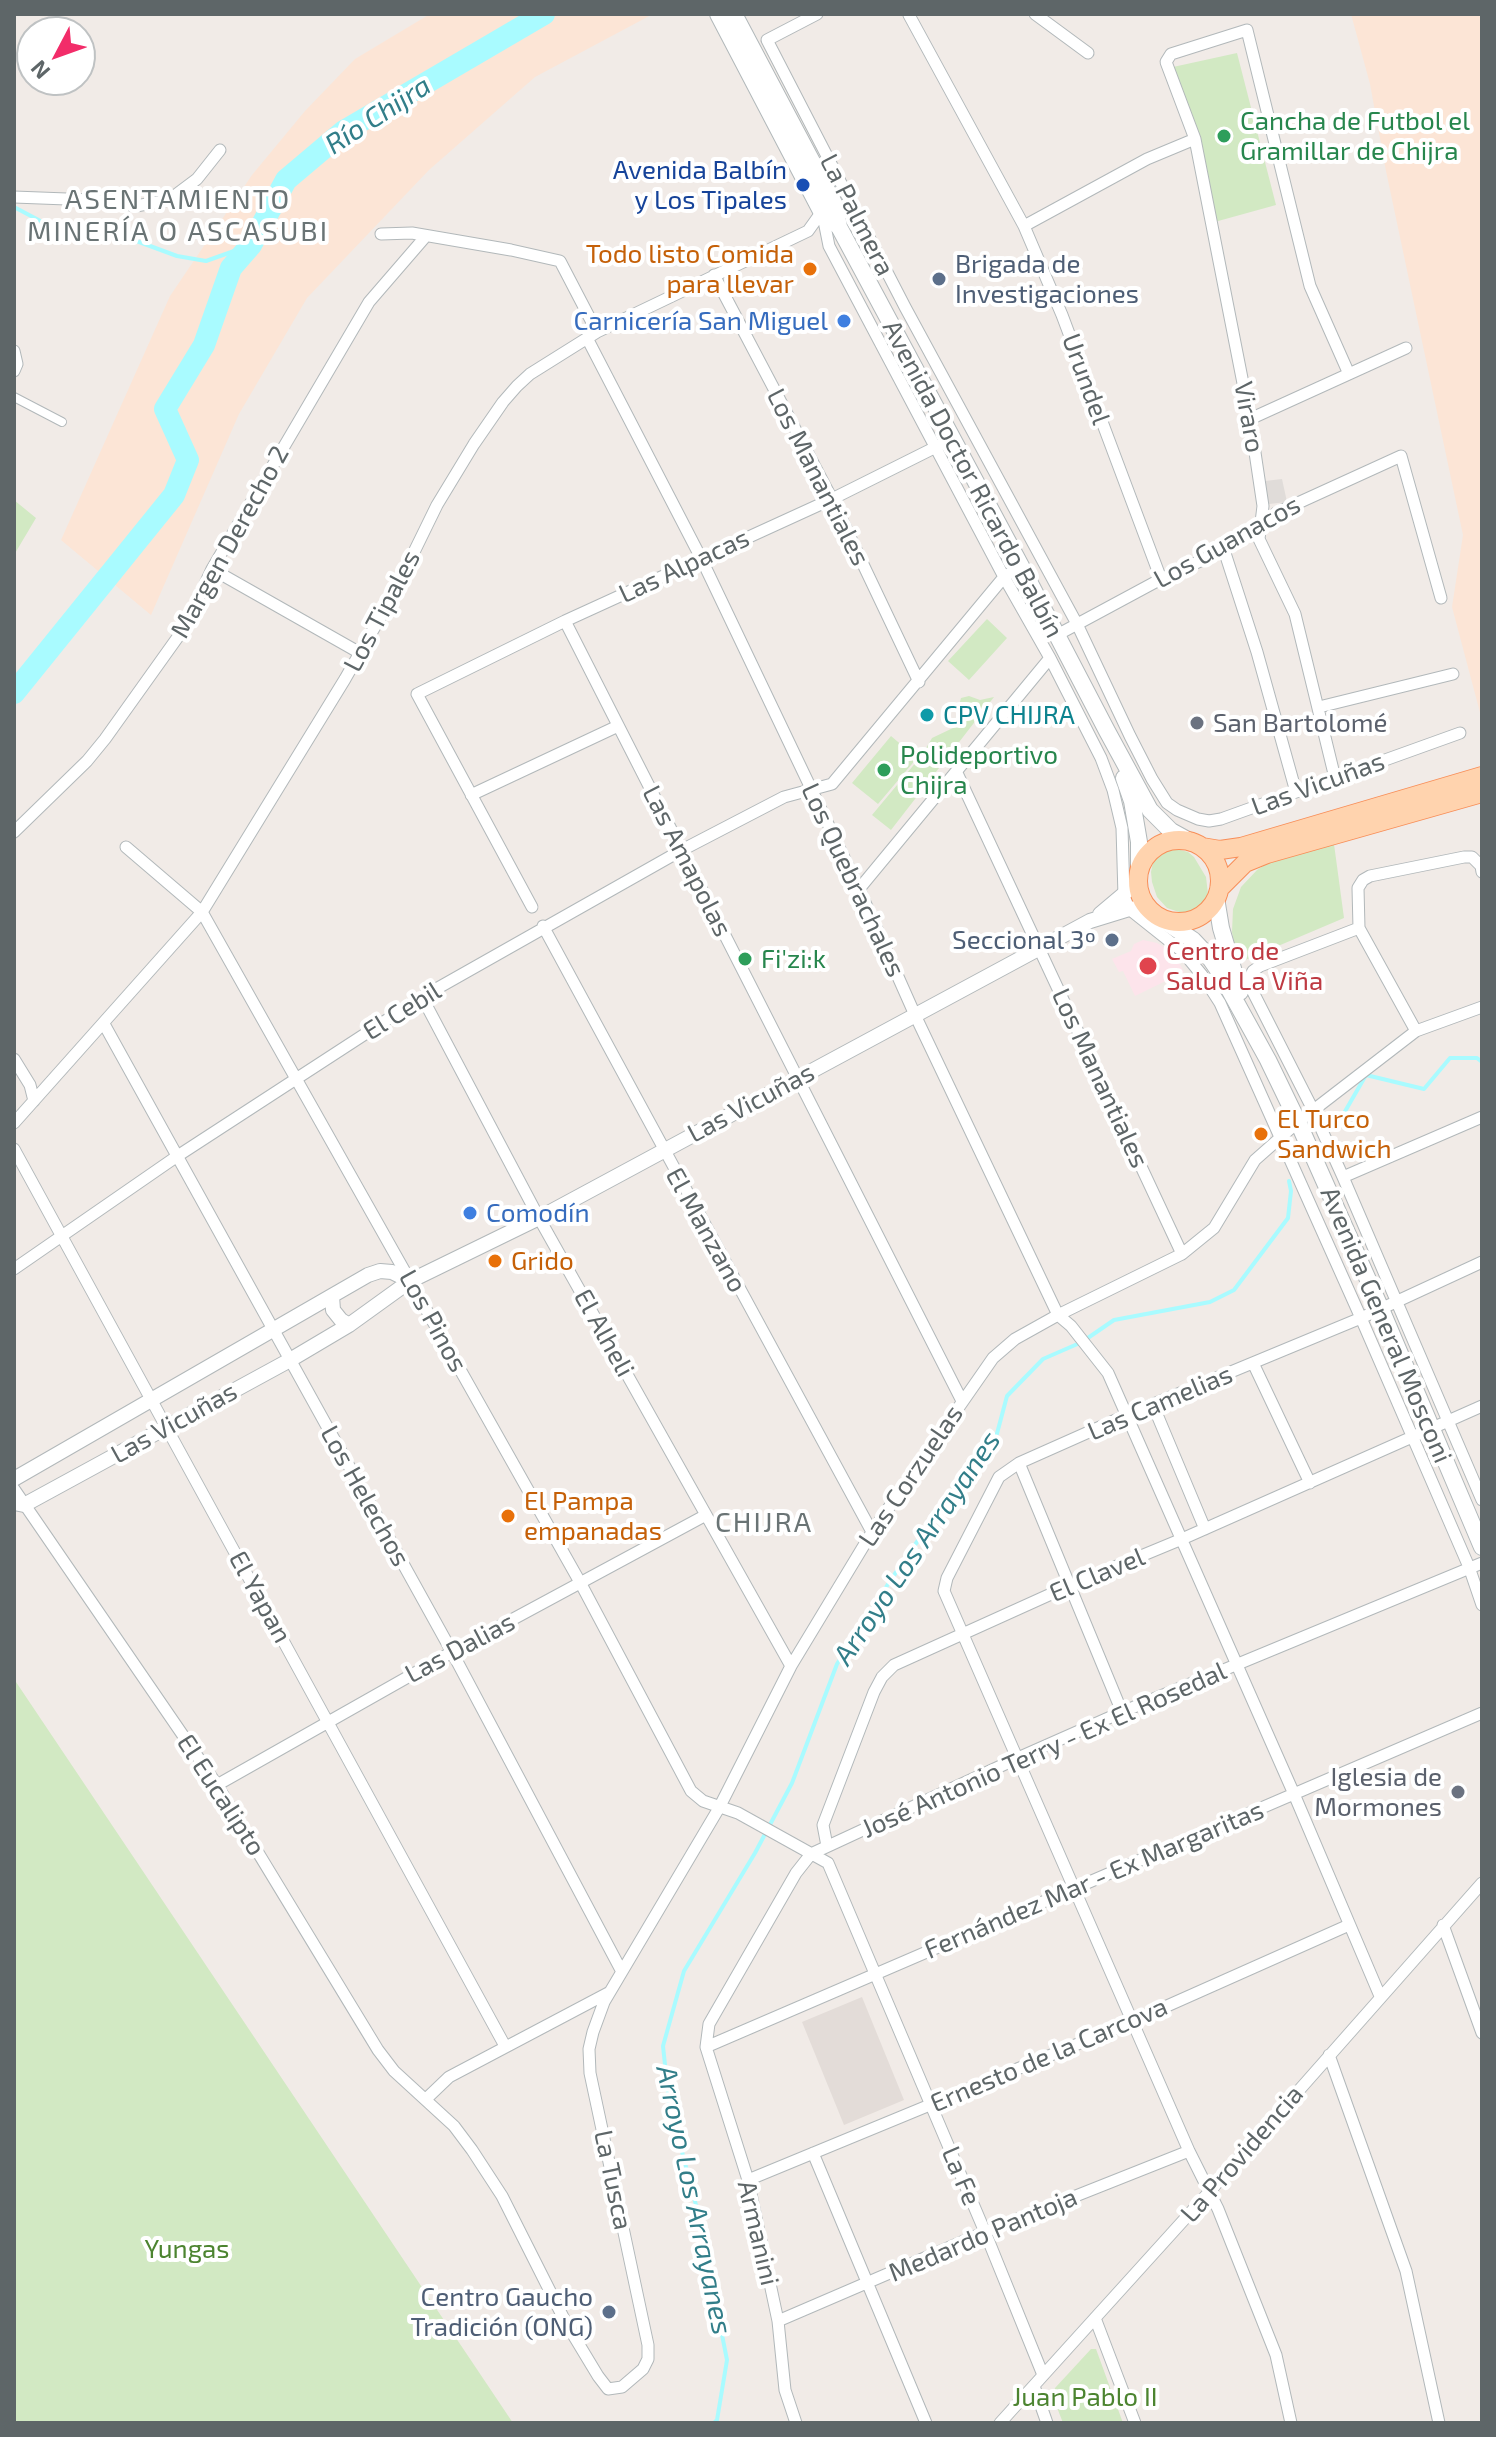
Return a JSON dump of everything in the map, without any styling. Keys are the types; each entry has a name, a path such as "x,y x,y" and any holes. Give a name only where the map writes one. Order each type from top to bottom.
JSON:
{"main road":[{"name":"Avenida Doctor Ricardo Balbín","path":"718,14 752,46"},
{"name":"Avenida Doctor Ricardo Balbín","path":"734,14 828,208 1107,731"},
{"path":"1107,731 1150,810 1171,831 1198,845 1217,866 1221,928 1236,982 1268,1060"},
{"path":"1107,731 1132,801 1139,842 1140,907"},
{"path":"1140,907 1171,922 1195,919 1206,912 1245,863 1445,795 1482,776"},
{"path":"1138,876 1145,858 1166,842 1178,840 1220,850 1241,847 1445,795 1482,793"},
{"path":"1140,907 1193,940 1209,957 1268,1060"},
{"name":"Avenida General Mosconi","path":"1268,1060 1381,1309 1482,1547"}],"street":[{"path":"752,46 817,14"},
{"name":"Urundel","path":"909,14 1024,226 1062,315 1161,579"},
{"path":"1035,14 1088,53"},
{"name":"Viraro","path":"1335,778 1295,614 1259,539 1263,506 1250,419 1195,139 1166,62 1171,54 1247,30 1310,286 1349,374"},
{"name":"La Palmera","path":"752,46 905,307 1077,624 1152,779 1167,803 1177,810"},
{"path":"1024,226 1147,159 1195,139"},
{"path":"14,197 93,200 136,206 169,200 197,179 220,150"},
{"path":"828,208 829,246 1101,758 1113,790 1140,907 1183,952 1220,1003 1361,1318 1469,1567 1482,1605"},
{"name":"Los Tipales","path":"14,1123 202,912 360,653 393,595 437,505 503,402 530,374 592,335 808,231 828,208"},
{"path":"381,234 426,236"},
{"name":"Los Quebrachales","path":"426,236 560,261 592,335 859,889 915,1015 1058,1315 1071,1326 1108,1373 1380,1996"},
{"name":"Margen Derecho 2","path":"14,832 87,761 185,627 212,569 369,302 426,236"},
{"name":"Los Manantiales","path":"714,275 832,499 919,682"},
{"path":"887,317 905,307"},
{"path":"1250,419 1406,348"},
{"path":"14,351 17,364 14,371"},
{"path":"14,397 62,422"},
{"name":"Las Alpacas","path":"471,795 417,694 565,621 832,499 952,439"},
{"name":"Los Guanacos","path":"1057,635 1161,579 1224,550 1276,513 1401,456 1441,598"},
{"path":"998,525 1017,514"},
{"path":"1224,550 1257,652 1296,792"},
{"name":"El Cebil","path":"14,1269 176,1157 422,997 543,926 784,797 832,784 1004,577 1021,566"},
{"path":"212,569 360,653"},
{"name":"Las Amapolas","path":"565,621 962,1401"},
{"path":"859,889 1050,658"},
{"path":"1319,707 1453,674"},
{"path":"532,907 471,795 618,726"},
{"name":"Las Vicuñas","path":"1177,810 1198,819 1221,819 1460,733"},
{"name":"Los Manantiales","path":"957,773 1182,1254"},
{"name":"Los Pinos","path":"126,847 202,912 581,1584 691,1791 719,1808"},
{"path":"1416,1031 1359,928 1358,888 1370,876 1464,857 1472,857 1482,869"},
{"name":"Las Vicuñas","path":"19,1504 290,1360 349,1325 410,1281 539,1218 1090,921 1140,907"},
{"name":"El Manzano","path":"543,926 872,1532"},
{"path":"1359,928 1260,966 1249,979 1343,1177 1482,1500"},
{"name":"El Alheli","path":"422,997 539,1218 791,1666"},
{"name":"Las Corzuelas","path":"629,1956 719,1808 791,1666 872,1532 993,1358 1015,1339 1058,1315 1182,1254 1214,1228 1255,1160 1298,1122 1416,1031 1482,1007"},
{"name":"Los Helechos","path":"104,1024 452,1652 621,1970"},
{"path":"14,1059 30,1085 34,1101"},
{"path":"1343,1177 1482,1117"},
{"name":"El Yapan","path":"14,1149 505,2046"},
{"name":"Las Camelias","path":"1291,2423 1276,2355 1210,2191 1131,2022 944,1591 947,1578 999,1477 1019,1463 1361,1318 1482,1262"},
{"name":"Las Vicuñas","path":"14,1479 380,1271 392,1272 410,1281"},
{"path":"332,1296 333,1310 349,1325"},
{"path":"1253,1363 1310,1483"},
{"path":"1153,1405 1205,1529"},
{"name":"El Clavel","path":"827,1846 823,1825 874,1692 882,1677 894,1665 1482,1406"},
{"path":"1019,1463 1122,1712"},
{"name":"El Eucalipto","path":"14,1489 19,1504 217,1785 378,2050 394,2071 463,2138 502,2196 566,2323 608,2389"},
{"name":"Las Dalias","path":"217,1785 328,1720 706,1515"},
{"name":"José Antonio Terry - Ex El Rosedal","path":"706,2047 709,2024 796,1873 811,1854 1122,1712 1482,1563"},
{"name":"Fernández Mar - Ex Margaritas","path":"706,2047 1482,1713"},
{"name":"La Fe","path":"719,1808 738,1813 828,1863 1043,2375"},
{"name":"La Providencia","path":"1000,2423 1482,1883"},
{"name":"Ernesto de la Carcova","path":"748,2180 1131,2022 1349,1925"},
{"path":"1443,1925 1482,2033"},
{"name":"La Tusca","path":"608,2389 622,2387 643,2369 648,2359 648,2345 590,2073 589,2049 604,2002 629,1956"},
{"path":"426,2099 449,2077 609,1992"},
{"name":"Armanini","path":"706,2047 748,2180 778,2321 785,2390 796,2423"},
{"path":"1329,2055 1406,2271 1439,2423"},
{"name":"Medardo Pantoja","path":"778,2321 985,2232 1189,2151"},
{"path":"813,2153 926,2423"},
{"path":"1095,2318 1135,2423"},
{"path":"1034,2386 1047,2423"}],"shaded area":[{"path":"1282,479 1287,502 1269,504 1265,481"},
{"name":"Centro de Salud La Viña","path":"1143,940 1169,950 1184,972 1135,996 1123,971 1119,972 1112,959 1131,951 1134,944"},
{"path":"862,1997 904,2100 844,2125 802,2022"}],"green space":[{"name":"Cancha de Futbol el Gramillar de Chijra","path":"1237,53 1276,205 1211,223 1173,67"},
{"path":"14,500 36,518 14,555"},
{"path":"987,619 1007,638 969,680 948,661"},
{"path":"969,696 980,700 994,697 891,830 872,815 922,755 932,738 953,728 961,698"},
{"name":"Polideportivo Chijra","path":"891,736 917,758 878,804 852,783"},
{"path":"1334,844 1344,918 1238,963 1232,932 1233,909 1241,887 1257,870 1275,858"},
{"path":"1173,848 1194,857 1206,877 1208,894 1204,904 1196,911 1185,914 1167,908 1157,897 1152,882 1153,862"},
{"name":"Yungas","path":"14,1679 513,2423 14,2423"},
{"name":"Juan Pablo II","path":"1091,2349 1096,2349 1123,2423 1063,2423 1053,2397 1055,2388"}],"sand":[{"path":"430,14 653,14 535,77 429,170 307,298 239,414 151,615 61,540 170,296 252,175 305,111 355,59"},
{"path":"1351,14 1482,14 1482,720 1452,607 1463,535 1370,84"}],"waterway":[{"name":"Río Chijra","path":"14,693 174,495 188,460 165,409 204,345 231,268 251,245 286,180 344,131 544,14"},
{"path":"14,207 48,225 123,236 177,256 206,261 251,245"},
{"name":"Arroyo Los Arrayanes","path":"1336,1127 1366,1075 1424,1089 1450,1058 1477,1058 1482,1062"},
{"name":"Arroyo Los Arrayanes","path":"714,2423 727,2360 697,2209 669,2102 663,2046 684,1971 755,1853 792,1783 837,1664 959,1481 995,1441 1007,1396 1043,1359 1082,1342 1114,1320 1210,1302 1234,1290 1288,1218 1289,1181"}],"place":[{"name":"Cancha de Futbol el Gramillar de Chijra","path":"1224,136"},
{"name":"Avenida Balbín y Los Tipales","path":"803,185"},
{"name":"Todo listo Comida para llevar","path":"810,269"},
{"name":"Brigada de Investigaciones","path":"939,279"},
{"name":"Carnicería San Miguel","path":"844,321"},
{"name":"CPV CHIJRA","path":"927,715"},
{"name":"San Bartolomé","path":"1197,723"},
{"name":"Polideportivo Chijra","path":"884,770"},
{"name":"Seccional 3º","path":"1112,940"},
{"name":"Fi'zi:k","path":"745,959"},
{"name":"Centro de Salud La Viña","path":"1148,966"},
{"name":"El Turco Sandwich","path":"1261,1134"},
{"name":"Comodín","path":"470,1213"},
{"name":"Grido","path":"495,1261"},
{"name":"El Pampa empanadas","path":"508,1516"},
{"name":"Iglesia de Mormones","path":"1458,1792"},
{"name":"Centro Gaucho Tradición (ONG)","path":"609,2312"}],"district":[{"name":"ASENTAMIENTO MINERÍA O ASCASUBI","path":"178,216"},
{"name":"CHIJRA","path":"764,1523"}]}
